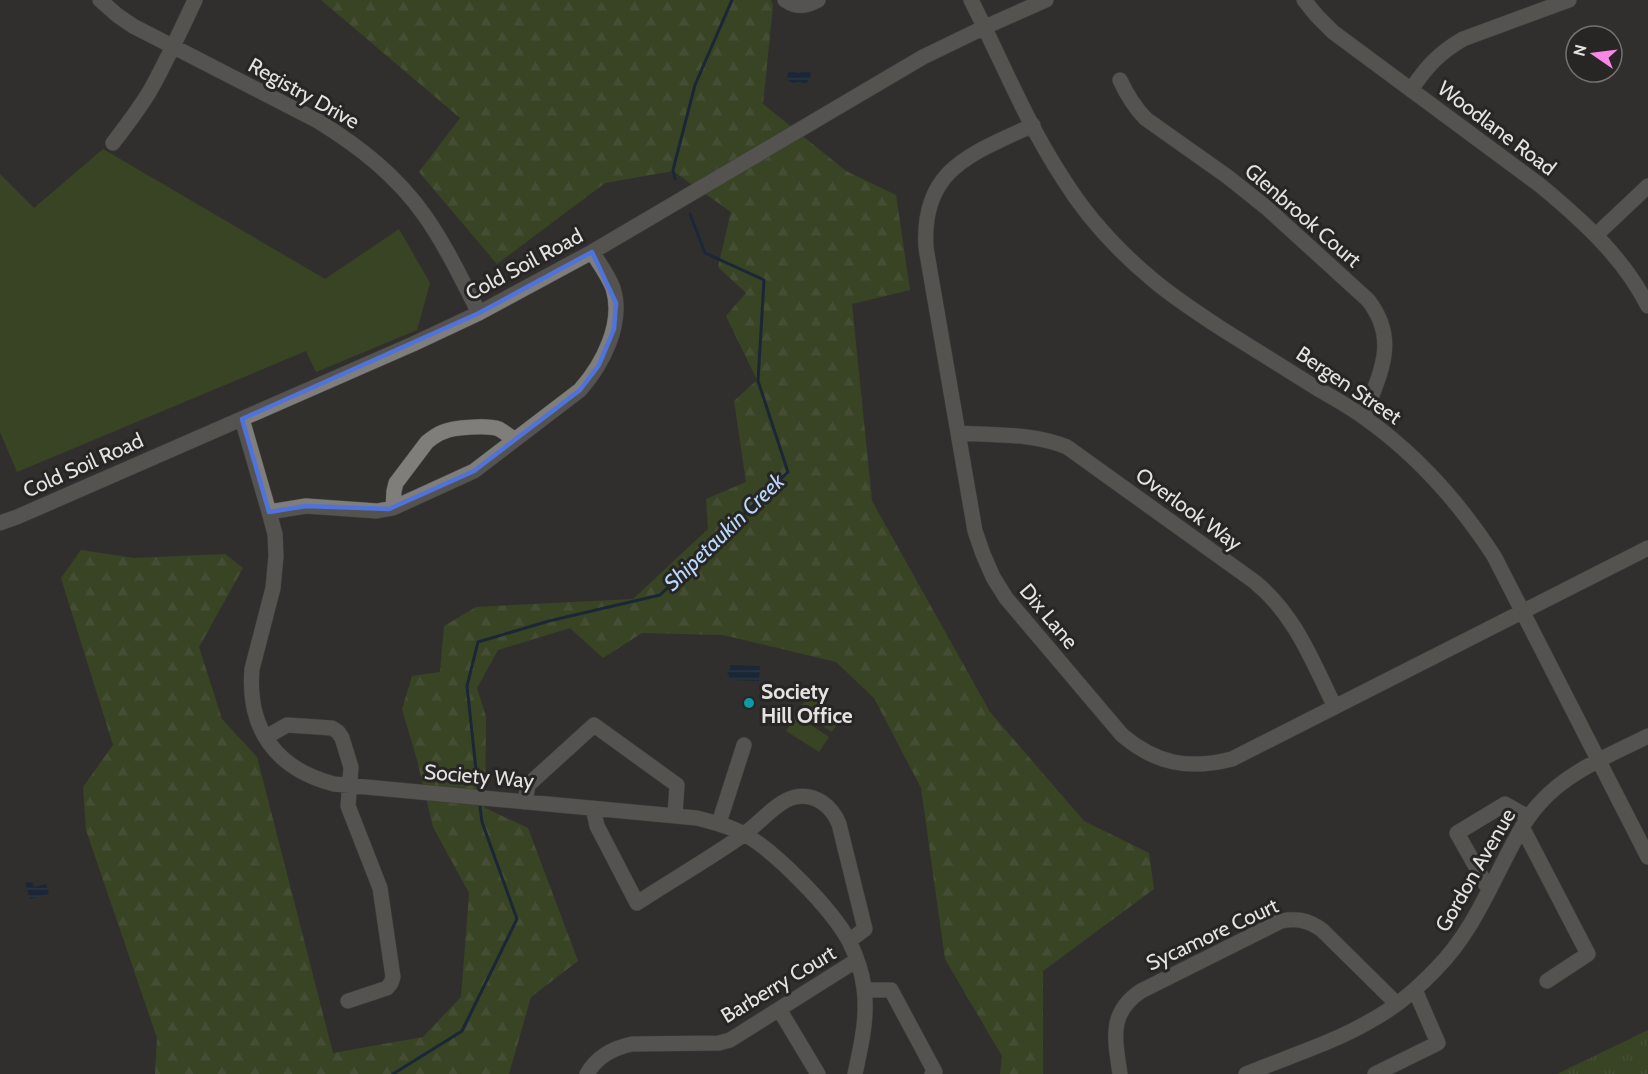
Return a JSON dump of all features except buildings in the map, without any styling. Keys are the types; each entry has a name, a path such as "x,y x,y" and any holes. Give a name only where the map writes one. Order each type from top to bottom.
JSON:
{"street":[{"name":"Registry Drive","path":"100,0 133,26 318,121 366,153 394,179 424,216 440,239 479,313"},
{"path":"113,143 150,91 195,0"},
{"path":"785,0 790,4 807,6 818,0"},
{"name":"Bergen Street","path":"971,0 1057,170 1081,205 1107,236 1145,274 1185,305 1364,417 1398,443 1453,498 1494,556 1648,857"},
{"name":"Cold Soil Road","path":"0,523 403,349 479,313 592,252 920,59 1046,0"},
{"name":"Woodlane Road","path":"1304,0 1333,32 1541,186 1570,211 1596,235 1626,269 1648,306"},
{"path":"1411,90 1434,60 1463,39 1569,0"},
{"name":"Glenbrook Court","path":"1120,80 1127,96 1146,119 1228,177 1268,209 1368,300 1376,311 1386,338 1386,349 1364,417"},
{"name":"Dix Lane","path":"1033,125 968,156 945,177 937,189 926,218 926,248 975,531 983,555 993,577 1013,608 1122,735 1149,754 1166,760 1190,765 1232,759 1523,612"},
{"path":"1596,235 1648,186"},
{"path":"269,512 306,506 377,511 393,508 474,471 580,390 591,378 603,357 614,329 616,315 613,288 592,252"},
{"name":"Society Way","path":"242,419 275,534 275,575 252,669 251,685 256,716 276,751 303,773 319,780 350,786 675,815 719,823 744,834 761,845 802,882 833,917 849,941 857,960 864,990 865,1010 864,1029 855,1074"},
{"path":"393,508 396,483 427,442 443,431 493,428 501,430 514,440"},
{"name":"Overlook Way","path":"958,433 1037,438 1066,447 1255,582 1283,609 1295,627 1335,707"},
{"path":"1523,612 1648,548"},
{"path":"525,802 528,785 594,724 677,785 675,815"},
{"path":"266,737 287,725 332,728 342,738 351,767 348,806 380,888 393,977 387,988 348,1001"},
{"name":"Gordon Avenue","path":"1248,1074 1351,1031 1397,1004 1415,990 1438,968 1471,925 1525,822 1540,802 1572,776 1648,736"},
{"path":"719,823 744,745"},
{"path":"593,808 597,826 637,903 744,834 784,801 804,796 824,803 839,824 865,929 849,941"},
{"path":"1489,890 1457,833 1505,804 1525,822 1588,954 1547,981"},
{"name":"Sycamore Court","path":"1120,1074 1115,1036 1116,1025 1119,1014 1133,997 1281,921 1293,919 1313,923 1397,1004"},
{"name":"Barberry Court","path":"588,1074 598,1060 619,1047 632,1044 719,1043 730,1040 857,960"},
{"path":"864,990 891,990 935,1072 932,1074"},
{"path":"1375,1074 1438,1043 1415,990"},
{"path":"779,1009 818,1074"}],"highlighted area":[{"path":"592,252 616,303 614,329 599,365 580,390 474,471 389,509 306,506 269,512 242,419 479,313"}],"green space":[{"path":"321,0 771,0 773,6 763,104 846,171 896,195 910,290 852,304 872,501 990,712 1084,821 1149,853 1154,889 1043,971 1043,1074 1000,1074 1002,1056 945,959 921,788 874,698 836,662 723,635 642,633 603,658 570,628 498,650 477,688 486,717 485,808 528,828 578,961 531,997 509,1074 155,1074 157,1038 86,830 83,787 113,745 61,578 81,550 134,558 225,554 243,568 199,647 222,719 257,757 333,1053 423,1037 461,997 469,893 433,827 402,709 412,676 440,672 444,626 476,607 633,599 708,529 706,499 746,482 734,401 757,380 726,316 746,293 718,267 731,212 673,171 605,183 497,264 419,172 460,118"},
{"path":"103,149 325,279 399,229 430,283 417,330 316,372 306,351 17,472 0,432 0,174 34,208"},
{"path":"809,695 842,717 832,732 799,710"},
{"path":"796,715 829,737 819,752 786,731"},
{"path":"1648,1030 1648,1074 1557,1074"}],"water":[{"path":"809,70 810,79 806,83 792,83 787,80 788,71 799,73"},
{"path":"730,665 760,666 759,681 729,680 727,673"},
{"path":"32,880 34,887 46,884 49,894 30,899 25,883"}],"waterway":[{"name":"Shipetaukin Creek","path":"675,179 673,170 695,85 732,0"},
{"name":"Shipetaukin Creek","path":"478,788 467,686 478,642 549,621 660,595 788,472 758,381 764,280 705,253 690,214"},
{"name":"Shipetaukin Creek","path":"393,1074 462,1031 517,919 482,822 480,807"}],"place":[{"name":"Society Hill Office","path":"749,703"}]}
